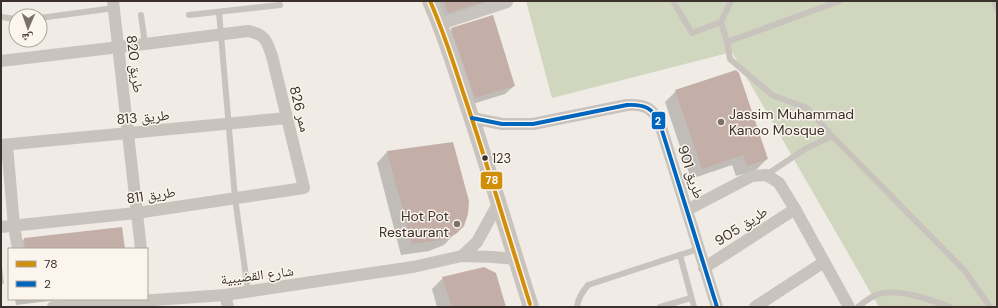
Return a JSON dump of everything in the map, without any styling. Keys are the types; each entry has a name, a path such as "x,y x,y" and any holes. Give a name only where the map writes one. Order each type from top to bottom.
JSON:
{"street":[{"path":"430,1 440,24 472,118 498,204 532,307"},
{"path":"440,24 507,2"},
{"name":"طريق 820","path":"113,4 141,248"},
{"name":"ممر 826","path":"222,34 248,31 257,33 264,38 272,56 304,188"},
{"path":"1,61 118,48 222,34"},
{"name":"طريق 901","path":"472,118 502,124 533,124 627,105 636,104 644,106 651,110 660,124 687,210 752,176 766,175"},
{"name":"طريق 813","path":"4,145 287,118"},
{"path":"4,145 18,248"},
{"path":"766,175 779,183 849,307"},
{"name":"طريق 811","path":"1,227 136,213 304,188"},
{"path":"462,256 477,242 498,204"},
{"name":"طريق 905","path":"704,268 794,209"},
{"path":"687,210 717,307"},
{"path":"462,256 516,259"},
{"name":"شارع القضيبية","path":"148,298 224,295 248,292 414,268 462,256"},
{"path":"755,307 824,262"},
{"path":"224,295 228,307"},
{"name":"شارع القضيبية","path":"53,307 126,300"}],"lane":[{"path":"673,1 692,32 721,22"},
{"path":"731,1 721,22 730,59 772,95 807,108 832,136 965,270 990,307"},
{"path":"727,42 840,1"},
{"path":"994,1 997,9"},
{"path":"48,16 113,4"},
{"path":"188,15 280,5"},
{"path":"219,12 235,198 248,292"},
{"path":"141,15 145,44"},
{"path":"766,175 805,149 832,136"},
{"path":"578,307 578,300 582,291 588,284 698,249"},
{"path":"680,255 694,307"},
{"path":"858,307 867,299 880,294 888,293 924,297 950,307"},
{"path":"660,307 691,298"}],"green space":[{"path":"526,1 997,1 997,307 879,307 732,52 552,98"}],"building":[{"path":"444,1 486,1 448,13"},
{"path":"493,15 515,86 475,98 451,28"},
{"name":"Jassim Muhammad Kanoo Mosque","path":"736,70 739,73 768,159 747,166 743,155 702,169 675,90"},
{"path":"453,142 469,201 468,214 464,226 456,234 441,240 412,244 387,151"},
{"path":"122,227 125,248 25,248 24,238"},
{"path":"484,267 496,273 506,307 452,307 442,277"}],"transit line":[{"name":"78","path":"430,1 444,37 473,124 530,304"},
{"name":"2","path":"472,118 502,124 533,124 627,105 639,105 648,108 660,124 717,307"}],"place":[{"name":"Jassim Muhammad Kanoo Mosque","path":"721,122"},
{"name":"123","path":"485,158"},
{"name":"Hot Pot Restaurant","path":"457,224"}]}
